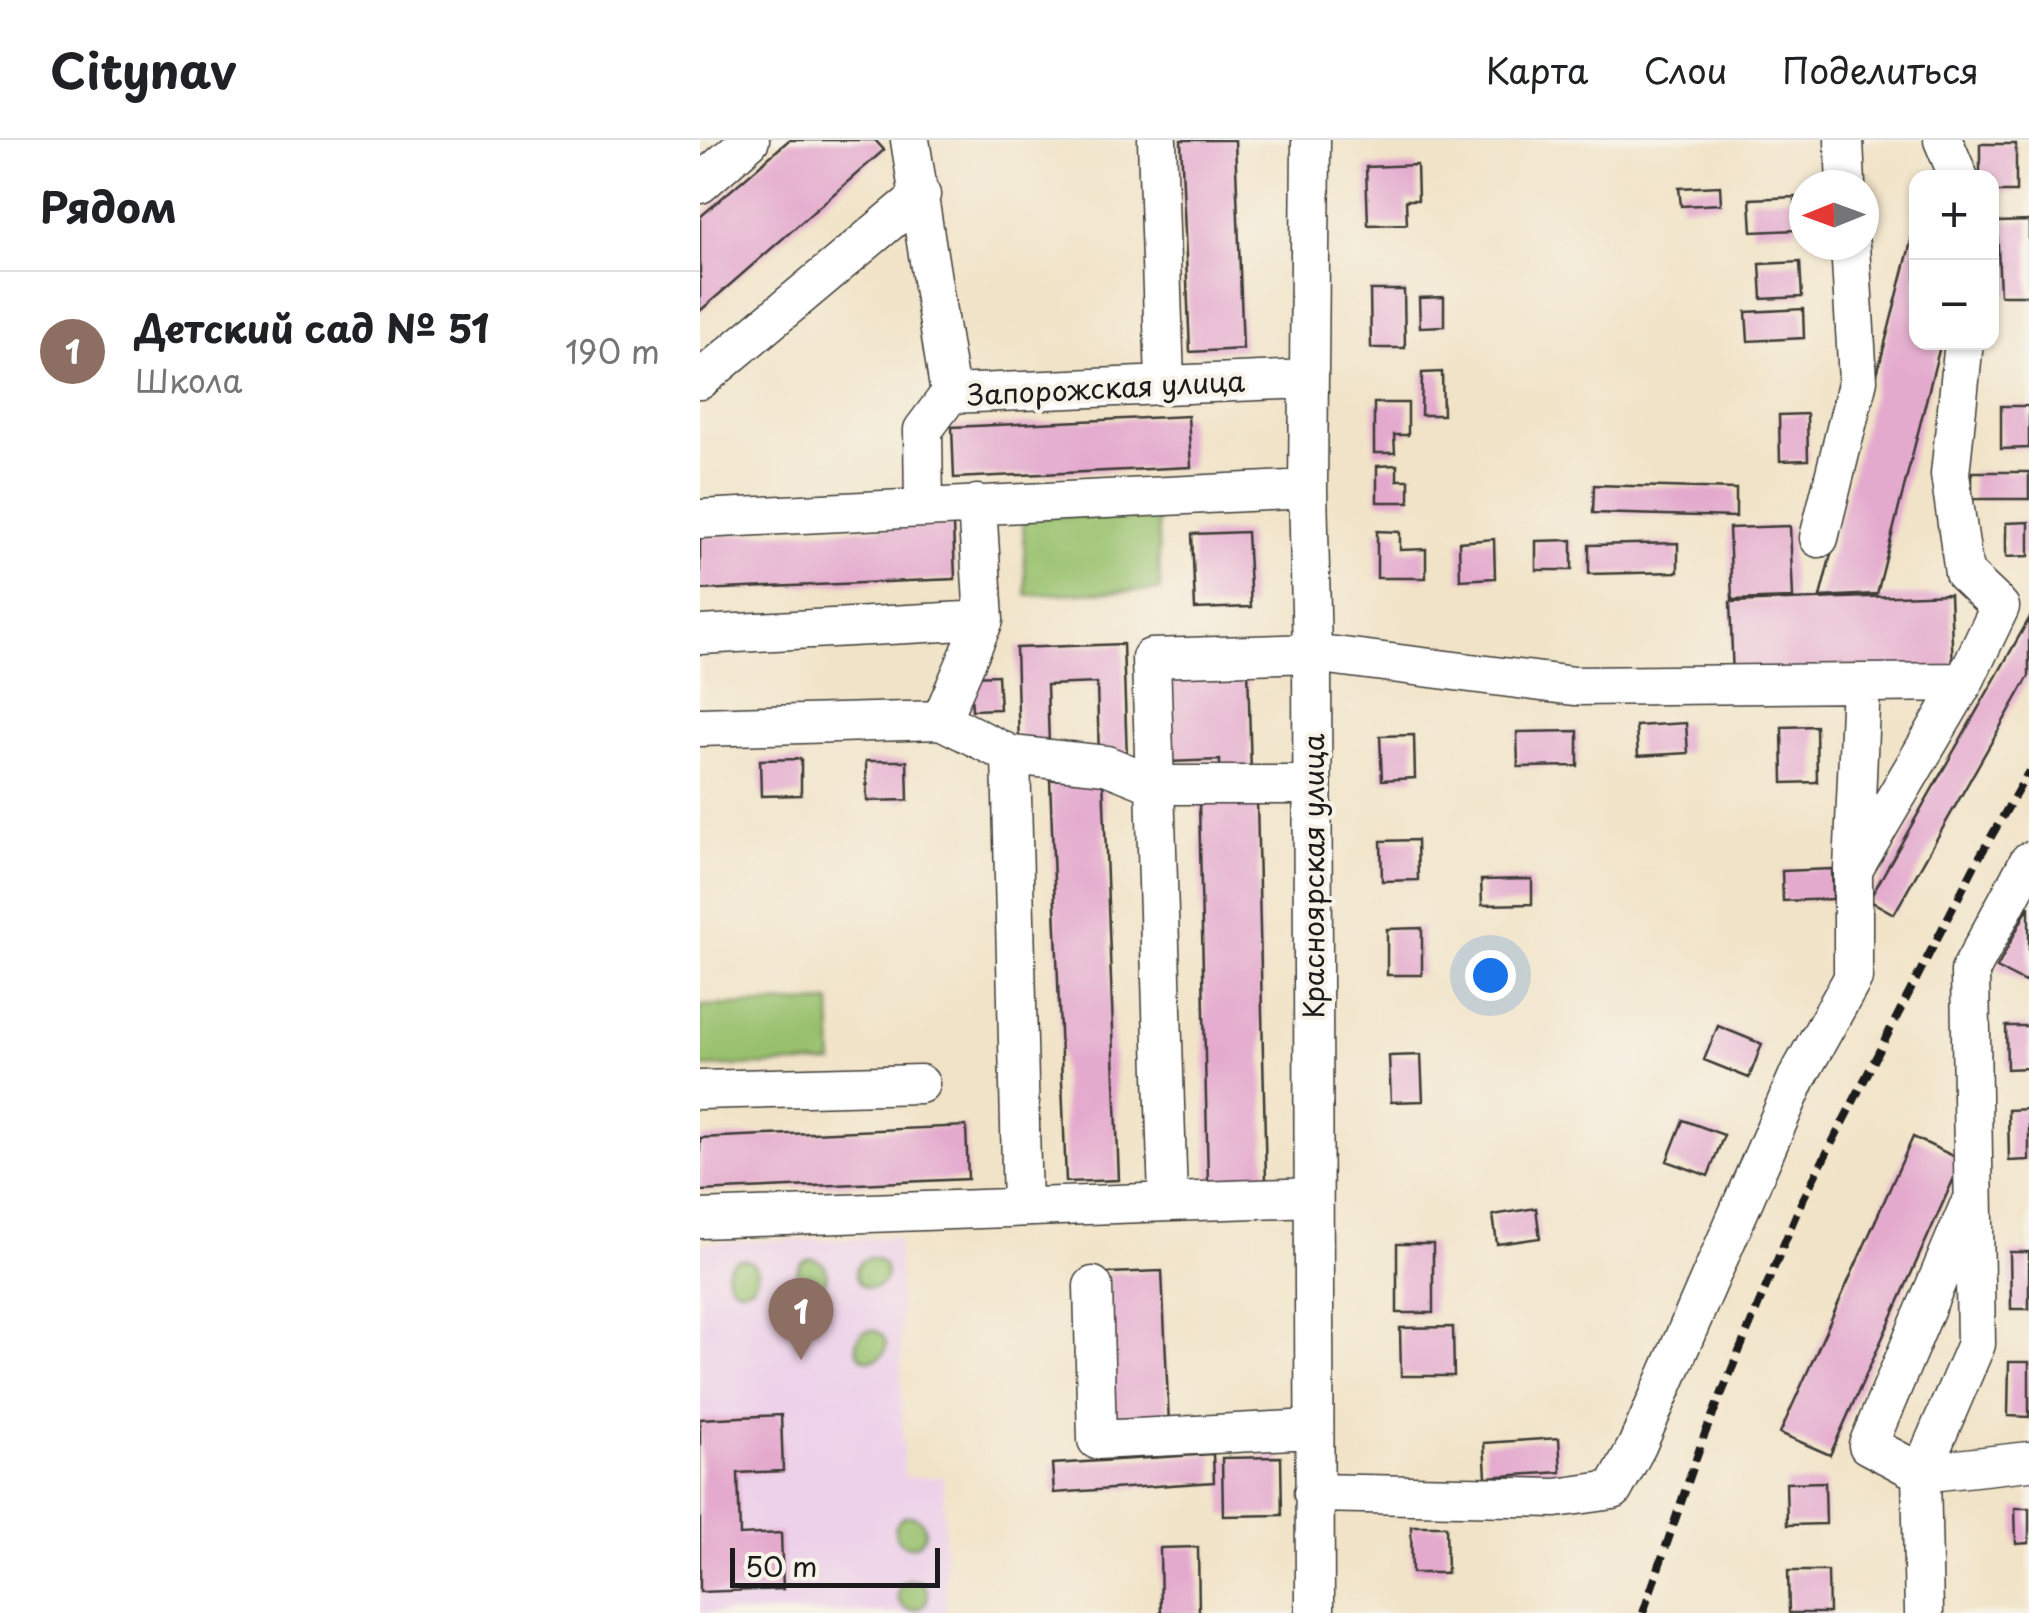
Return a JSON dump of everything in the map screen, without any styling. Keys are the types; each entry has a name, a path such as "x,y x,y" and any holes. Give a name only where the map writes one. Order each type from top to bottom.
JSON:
{"street":[{"path":"700,184 750,140"},
{"path":"910,140 950,394"},
{"path":"1157,140 1164,382"},
{"name":"Красноярская улица","path":"1311,140 1308,489 1315,1613"},
{"path":"1844,140 1845,170"},
{"path":"1943,140 1956,170"},
{"path":"700,380 921,194"},
{"path":"1819,538 1858,380 1851,260"},
{"path":"1853,870 2015,602 1964,574 1950,474 1963,350"},
{"name":"Запорожская улица","path":"924,508 924,430 950,394 1308,378"},
{"path":"700,519 1308,489"},
{"path":"941,720 984,620 978,504"},
{"path":"700,635 984,620"},
{"path":"1168,1201 1151,658 1312,653 1574,686 1964,682"},
{"path":"1313,1493 1556,1498 1613,1490 1637,1446 1797,1078 1853,978 1860,684"},
{"path":"700,726 941,720 1011,756 1106,765 1156,785 1312,785"},
{"path":"1011,756 1022,1207"},
{"path":"1924,1613 1922,1473 1976,1344 1970,970 2029,861"},
{"path":"700,1090 920,1084"},
{"path":"1975,1192 1868,1445 1922,1473 2029,1461"},
{"path":"700,1218 1313,1197"},
{"path":"1093,1286 1097,1440 1312,1429"}],"shaded area":[{"path":"898,1237 904,1477 943,1477 947,1613 700,1613 700,1243"}],"green space":[{"path":"1157,512 1160,590 1026,595 1023,517"},
{"path":"831,1002 833,1063 700,1067 700,1006"},
{"path":"871,1258 882,1262 886,1273 882,1284 871,1288 860,1284 856,1273 860,1262"},
{"path":"742,1259 753,1263 757,1274 753,1285 742,1289 731,1285 727,1274 731,1263"},
{"path":"812,1259 823,1263 827,1274 823,1285 812,1289 801,1285 797,1274 801,1263"},
{"path":"871,1330 882,1334 886,1345 882,1356 871,1360 860,1356 856,1345 860,1334"},
{"path":"910,1516 921,1520 925,1531 921,1542 910,1546 899,1542 895,1531 899,1520"},
{"path":"913,1580 924,1584 928,1595 924,1606 913,1610 902,1606 898,1595 902,1584"}],"building":[{"path":"789,140 875,140 884,150 700,311 700,217"},
{"path":"1181,140 1235,140 1243,349 1190,352"},
{"path":"1980,144 2016,144 2016,192 1999,192 1999,170 1980,170"},
{"path":"1417,165 1418,200 1406,200 1407,224 1368,225 1366,167"},
{"path":"1720,186 1721,204 1681,206 1679,188"},
{"path":"1789,197 1789,230 1752,232 1750,199"},
{"path":"2029,221 2029,295 2000,295 1999,222"},
{"path":"1909,249 1909,350 1939,350 1877,594 1820,597"},
{"path":"1800,262 1802,297 1762,299 1760,264"},
{"path":"1370,290 1404,290 1405,348 1371,348"},
{"path":"1444,297 1444,326 1420,327 1419,298"},
{"path":"1803,309 1804,338 1748,341 1746,312"},
{"path":"1442,372 1443,415 1421,415 1422,373"},
{"path":"1374,403 1408,403 1408,435 1394,435 1395,453 1374,453"},
{"path":"2001,406 2029,406 2029,448 2001,449"},
{"path":"1807,414 1808,460 1780,461 1779,415"},
{"path":"1188,416 1191,467 954,478 952,427"},
{"path":"1397,465 1397,480 1409,480 1409,502 1377,502 1377,466"},
{"path":"1972,472 2029,472 2029,499 1972,499"},
{"path":"1594,485 1736,489 1736,517 1593,513"},
{"path":"2029,522 2029,556 2006,557 2006,523"},
{"path":"953,525 955,579 700,590 700,536"},
{"path":"1790,526 1793,598 1732,600 1729,528"},
{"path":"1377,531 1400,532 1400,550 1426,549 1426,578 1377,578"},
{"path":"1247,532 1251,607 1195,609 1192,534"},
{"path":"1494,539 1495,578 1460,580 1459,542"},
{"path":"1572,540 1572,570 1536,570 1536,541"},
{"path":"1678,543 1678,572 1589,574 1589,545"},
{"path":"1950,594 1953,669 1733,678 1730,602"},
{"path":"2029,619 2029,676 1894,914 1869,900"},
{"path":"1123,644 1127,758 1099,759 1097,683 1047,685 1049,744 1019,745 1016,648"},
{"path":"1248,667 1251,773 1220,774 1220,760 1168,762 1165,669"},
{"path":"998,675 1000,709 972,710 970,676"},
{"path":"1686,723 1688,753 1638,756 1636,726"},
{"path":"1816,726 1817,782 1783,783 1782,727"},
{"path":"1578,731 1578,766 1518,767 1517,732"},
{"path":"1414,735 1415,778 1382,780 1380,736"},
{"path":"801,759 801,795 761,796 760,760"},
{"path":"866,761 907,761 908,800 867,801"},
{"path":"1103,778 1119,1180 1066,1182 1050,780"},
{"path":"1257,801 1266,1181 1208,1182 1199,803"},
{"path":"1417,840 1418,880 1382,881 1381,841"},
{"path":"1832,869 1833,899 1783,901 1782,871"},
{"path":"1532,879 1532,904 1482,905 1481,880"},
{"path":"2029,906 2029,975 2025,982 1997,968"},
{"path":"1422,928 1422,975 1387,975 1387,929"},
{"path":"1718,1026 1762,1044 1749,1078 1704,1060"},
{"path":"2006,1026 2029,1026 2029,1068 2007,1069"},
{"path":"1421,1055 1423,1101 1391,1102 1389,1056"},
{"path":"2029,1109 2029,1160 2009,1161 2008,1110"},
{"path":"1683,1120 1724,1135 1708,1176 1667,1161"},
{"path":"966,1126 968,1179 700,1191 700,1138"},
{"path":"1913,1137 1962,1160 1830,1455 1780,1433"},
{"path":"1536,1208 1540,1238 1497,1244 1493,1215"},
{"path":"1397,1244 1433,1244 1433,1313 1397,1313"},
{"path":"2010,1252 2029,1252 2029,1309 2011,1309"},
{"path":"1162,1271 1169,1424 1115,1426 1108,1273"},
{"path":"1453,1327 1454,1376 1401,1376 1400,1328"},
{"path":"2009,1362 2029,1362 2029,1417 2008,1416"},
{"path":"781,1415 783,1471 738,1473 740,1535 781,1533 783,1589 700,1592 700,1419"},
{"path":"1559,1438 1561,1472 1486,1477 1484,1443"},
{"path":"1213,1454 1214,1482 1054,1493 1052,1464"},
{"path":"1281,1457 1282,1515 1223,1516 1222,1458"},
{"path":"1825,1482 1826,1524 1787,1525 1786,1483"},
{"path":"2015,1508 2029,1508 2029,1543 2016,1544"},
{"path":"1411,1526 1446,1526 1447,1573 1412,1573"},
{"path":"1198,1547 1199,1613 1161,1613 1160,1548"},
{"path":"1788,1571 1828,1571 1829,1613 1789,1613"}],"railway":[{"path":"1643,1613 1704,1436 1800,1205 1976,863 2029,771"}],"place":[{"name":"Детский сад № 51","path":"801,1360"}]}
